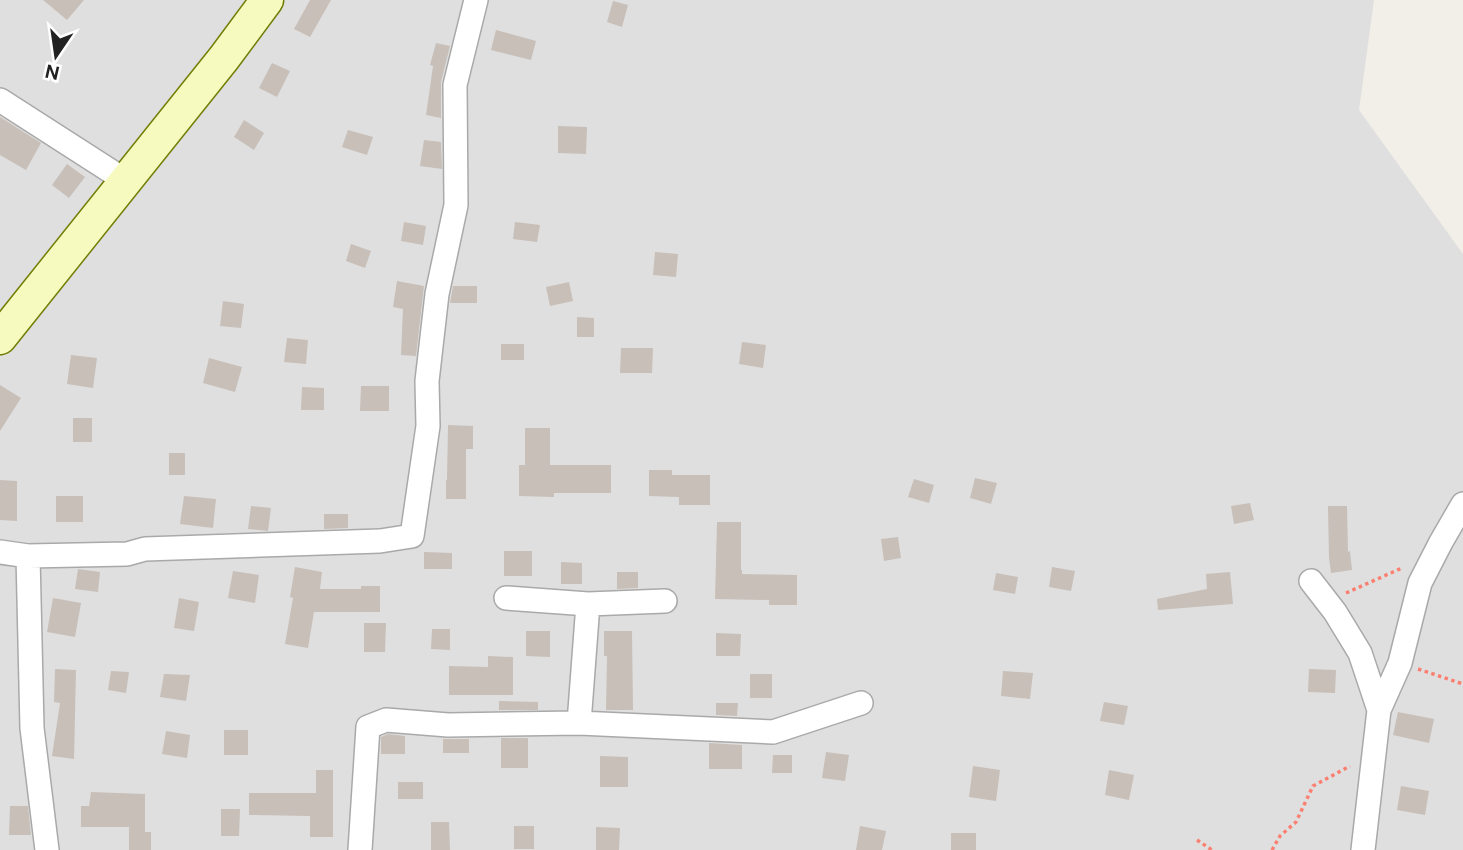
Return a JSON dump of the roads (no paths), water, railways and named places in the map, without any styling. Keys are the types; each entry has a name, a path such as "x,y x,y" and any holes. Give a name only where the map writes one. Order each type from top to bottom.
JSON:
{"main road":[{"path":"0,338 224,58 267,0"}],"street":[{"path":"0,552 28,556 127,554 145,549 380,541 412,536 428,426 427,380 437,294 456,205 455,85 476,0"},
{"path":"0,100 126,181"},
{"path":"1363,850 1379,710 1400,663 1420,583 1463,504"},
{"path":"28,556 32,729 47,850"},
{"path":"1311,581 1329,603 1360,653 1379,710"},
{"path":"506,598 588,604 664,601"},
{"path":"579,723 588,604"},
{"path":"360,850 368,727 386,720 448,725 579,723 773,732 861,703"}]}
